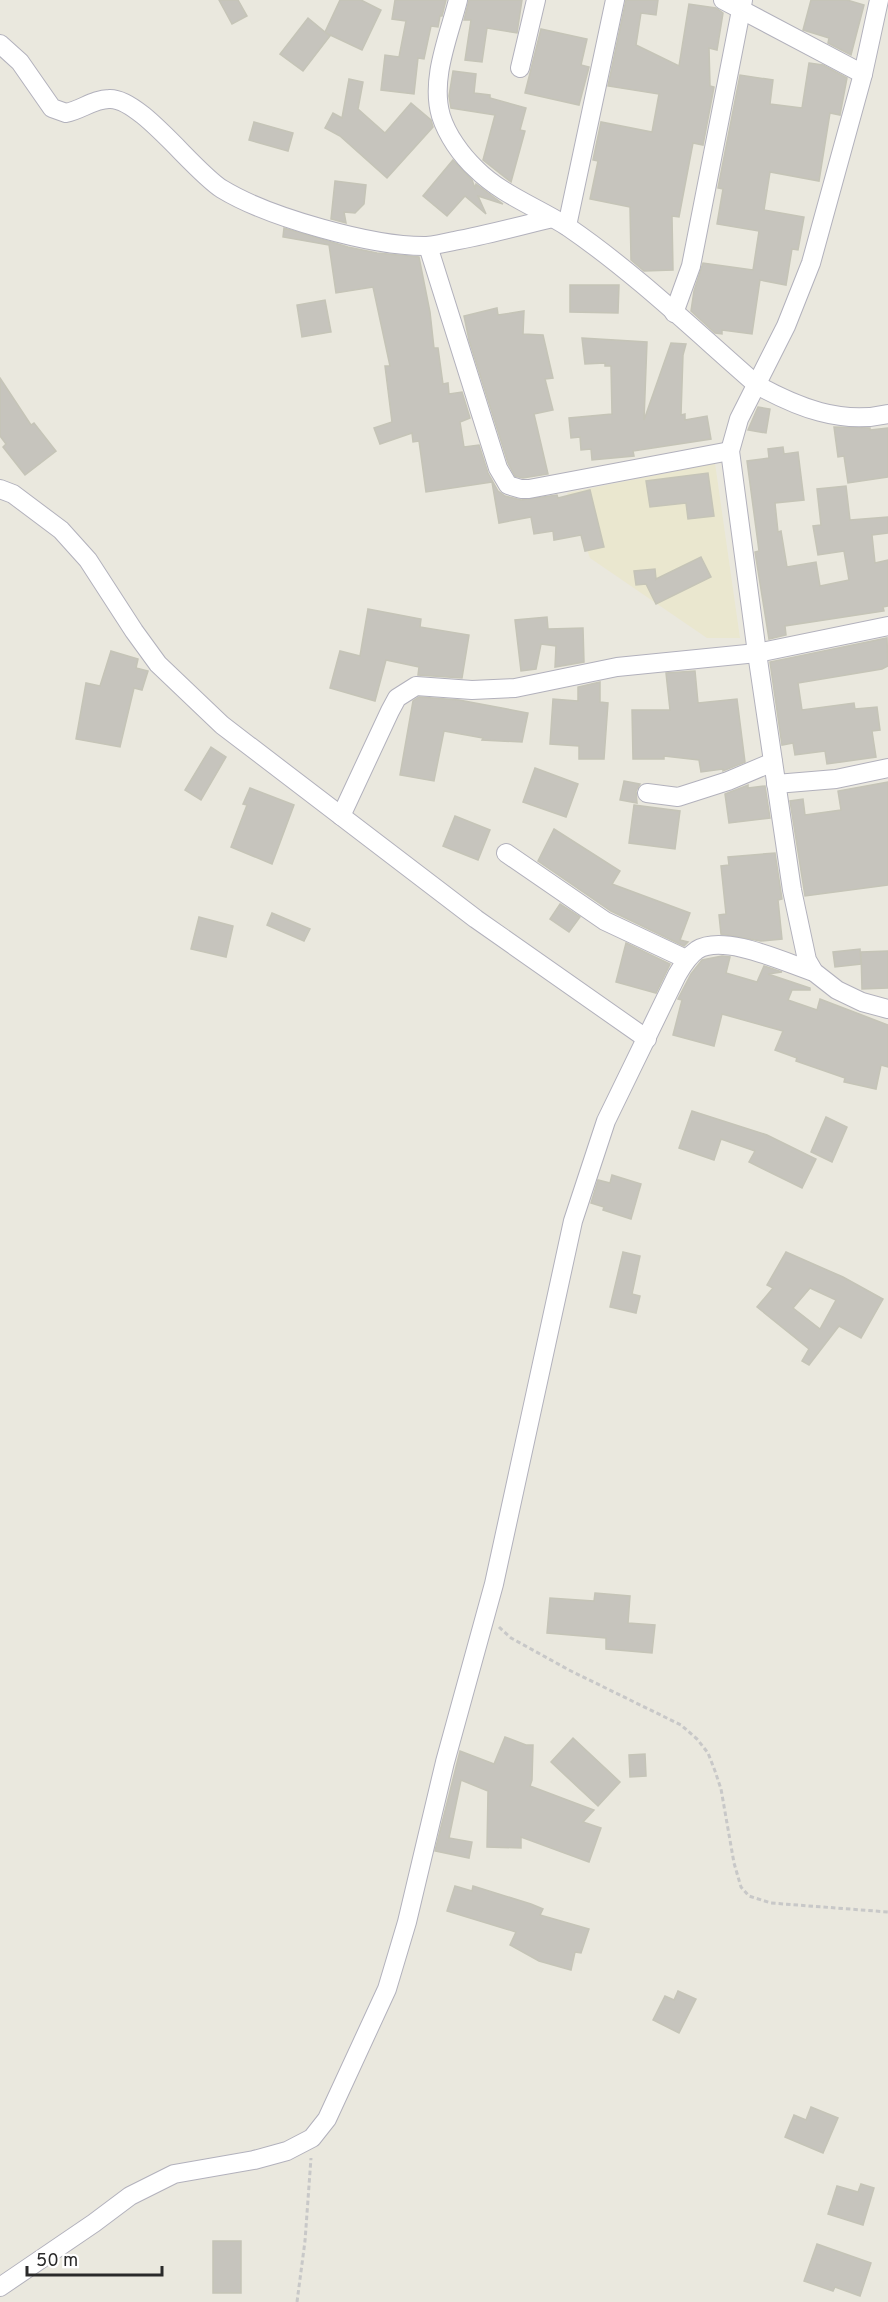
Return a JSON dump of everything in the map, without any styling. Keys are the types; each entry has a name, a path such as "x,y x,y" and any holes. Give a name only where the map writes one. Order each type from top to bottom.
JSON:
{"street":[{"path":"458,0 439,80 437,99 442,118 459,149 474,167 491,183 559,222 674,313 757,385 785,400 831,416 874,417 888,414"},
{"path":"520,68 536,0"},
{"path":"559,222 615,0"},
{"path":"723,0 743,6 863,74"},
{"path":"814,972 807,960 796,919 730,451 739,419 786,326 811,263 863,74 879,0"},
{"path":"674,313 691,266 743,6"},
{"path":"0,44 20,63 52,108 66,113 101,100 119,101 139,112 221,188 253,204 352,236 389,243 428,246 559,222"},
{"path":"428,246 498,468 508,485 529,489 730,451"},
{"path":"0,489 13,494 37,510 61,530 88,560 158,664 222,725 476,919 647,1039"},
{"path":"341,816 397,698 416,686 472,690 515,688 617,667 757,653 888,626"},
{"path":"646,793 678,797 728,781 773,762"},
{"path":"776,784 836,779 888,768"},
{"path":"506,853 605,921 686,959"},
{"path":"0,2288 129,2196 174,2174 254,2160 287,2151 312,2138 327,2120 387,1989 406,1922 445,1762 486,1616 573,1221 606,1121 686,959 699,949 717,945 760,953 814,972 837,990 862,1002 888,1009"}],"path":[{"path":"486,1616 511,1638 681,1725 697,1739 708,1753 715,1771 723,1800 734,1863 741,1887 749,1896 771,1903 888,1912"},
{"path":"297,2302 305,2241 312,2138"}],"shaded area":[{"path":"715,463 740,638 707,638 590,558 567,493"}],"building":[{"path":"219,0 238,0 247,16 232,24"},
{"path":"340,0 361,0 381,10 362,50 326,33 330,36 303,71 280,54 308,18 325,32"},
{"path":"395,0 446,0 438,27 431,26 424,59 418,58 414,94 381,90 385,55 399,57 406,21 392,19"},
{"path":"469,0 522,0 517,33 487,28 482,62 465,60 471,20 464,20"},
{"path":"626,0 658,0 656,15 641,13 636,45 679,66 689,4 716,8 723,13 717,50 709,48 710,86 714,87 703,145 693,143 679,217 672,216 673,270 644,271 631,260 630,207 590,199 598,161 593,160 601,122 652,132 659,94 608,86"},
{"path":"811,0 847,0 864,5 851,55 828,43 829,38 803,30"},
{"path":"541,29 587,39 581,65 589,67 579,105 525,93"},
{"path":"809,63 823,65 847,78 840,115 830,113 819,181 770,172 764,210 804,217 798,250 792,249 786,285 760,280 752,334 722,330 722,334 715,333 691,311 694,291 703,263 753,270 759,231 717,224 723,189 718,188 740,75 773,80 770,104 802,108"},
{"path":"453,71 476,74 474,93 490,95 490,98 526,108 520,130 525,131 511,182 483,160 495,115 451,108 449,96"},
{"path":"349,79 363,82 358,109 385,133 411,103 431,120 433,127 387,178 340,136 325,128 333,113 342,118"},
{"path":"254,122 293,133 288,151 249,140"},
{"path":"453,160 472,180 475,188 476,184 503,204 478,196 486,214 465,196 447,216 423,196"},
{"path":"335,181 366,185 364,204 355,213 344,212 346,223 331,219"},
{"path":"284,228 348,247 377,253 419,257 430,312 434,348 438,348 443,384 448,383 449,394 462,392 470,418 460,422 464,447 479,445 488,473 498,491 505,496 521,500 557,495 558,498 590,490 604,547 585,551 581,535 554,540 553,531 534,534 531,517 499,523 492,482 426,492 419,441 413,442 412,433 380,444 374,428 392,422 385,366 390,366 373,287 336,293 329,245 283,237"},
{"path":"570,285 619,285 618,313 570,312"},
{"path":"325,300 331,332 302,337 297,305"},
{"path":"497,308 498,315 524,311 523,334 543,335 553,378 545,379 553,410 534,414 548,474 523,478 515,476 508,463 469,340 464,316"},
{"path":"582,338 647,342 644,420 671,343 686,344 683,355 681,415 685,414 685,420 707,416 711,439 633,451 634,456 592,460 591,449 581,450 580,437 571,438 569,418 612,414 611,366 605,366 605,363 585,364"},
{"path":"0,378 31,425 34,423 56,451 25,475 3,447 6,444 0,436"},
{"path":"758,407 770,409 766,433 748,430"},
{"path":"834,427 870,428 870,430 888,428 888,477 848,483 844,456 838,457"},
{"path":"783,447 784,454 798,452 804,500 775,503 778,532 781,531 787,567 816,562 820,586 849,580 844,551 818,555 813,526 821,525 817,489 846,486 850,520 888,517 888,533 872,535 875,563 888,560 888,606 883,607 884,611 785,626 786,635 769,639 755,552 759,551 747,461 769,458 768,449"},
{"path":"708,473 714,516 688,519 686,503 650,507 646,481"},
{"path":"701,557 711,577 656,604 646,584 636,585 634,571 655,569 656,579"},
{"path":"368,609 421,619 420,627 469,635 462,678 418,675 419,667 386,660 375,701 330,688 340,651 360,656"},
{"path":"547,617 548,629 583,628 584,662 555,667 556,646 541,644 536,669 521,671 515,620"},
{"path":"887,638 888,666 882,669 798,683 802,710 854,703 855,709 877,707 880,730 872,731 876,757 827,764 825,751 795,755 793,743 782,745 770,662"},
{"path":"111,651 138,659 136,668 148,671 142,690 134,688 120,747 76,739 86,683 100,686"},
{"path":"695,671 698,703 737,699 745,762 723,771 723,769 701,772 699,760 664,756 664,759 633,759 632,710 670,710 666,673"},
{"path":"600,682 600,702 608,703 604,759 579,759 579,746 550,744 553,699 578,701 578,687"},
{"path":"419,697 459,700 528,713 522,742 482,740 483,738 444,731 434,781 400,775 413,701"},
{"path":"211,747 226,757 201,800 185,790"},
{"path":"535,768 578,784 566,817 523,802"},
{"path":"624,781 640,784 636,791 637,803 620,800"},
{"path":"888,782 888,885 805,896 790,801 803,799 805,815 841,810 838,791"},
{"path":"748,785 748,788 765,786 770,818 729,823 725,794"},
{"path":"250,788 294,805 272,864 231,847 247,805 243,804"},
{"path":"634,805 680,811 675,849 629,843"},
{"path":"455,816 490,830 478,860 443,846"},
{"path":"554,829 620,871 612,884 690,913 680,940 688,942 684,946 611,911 538,861"},
{"path":"775,853 782,899 778,900 782,939 761,941 721,934 719,915 726,914 721,866 729,865 728,857"},
{"path":"560,904 580,917 569,932 550,919"},
{"path":"272,913 310,929 304,941 267,925"},
{"path":"199,917 233,926 226,957 191,949"},
{"path":"626,943 670,964 656,993 616,982"},
{"path":"860,949 861,964 835,967 833,952"},
{"path":"888,951 888,988 862,989 861,952"},
{"path":"722,956 730,957 726,973 757,982 764,966 782,972 768,974 810,988 810,990 792,990 788,1000 817,1010 820,999 888,1025 888,1067 881,1065 876,1089 844,1082 845,1078 796,1061 797,1058 775,1050 783,1031 722,1014 714,1046 673,1035 682,1000 678,999 691,974 702,960"},
{"path":"692,1111 767,1135 816,1159 802,1188 749,1162 755,1151 721,1139 714,1160 679,1148"},
{"path":"826,1117 847,1127 832,1162 811,1152"},
{"path":"612,1175 641,1184 631,1219 603,1210 604,1207 591,1203 598,1180 610,1183"},
{"path":"623,1252 640,1256 632,1294 640,1296 636,1313 610,1307"},
{"path":"786,1252 843,1277 883,1299 861,1338 839,1326 809,1365 802,1361 809,1349 757,1307 773,1288 767,1285","holes":["810,1288 836,1300 820,1329 793,1308"]},
{"path":"595,1593 630,1596 628,1623 655,1625 652,1653 606,1649 606,1638 547,1633 550,1598 594,1601"},
{"path":"505,1737 526,1745 533,1745 530,1786 594,1810 583,1822 601,1828 589,1862 521,1837 521,1848 487,1847 488,1791 461,1780 449,1838 472,1842 469,1858 435,1851 460,1751 494,1764"},
{"path":"573,1738 620,1782 598,1806 551,1762"},
{"path":"645,1754 646,1776 630,1777 629,1755"},
{"path":"455,1886 472,1891 473,1886 531,1904 543,1909 540,1915 589,1929 581,1953 575,1952 571,1970 539,1961 510,1945 516,1932 447,1911"},
{"path":"678,1991 696,1999 679,2033 653,2020 665,1996 674,2000"},
{"path":"811,2107 838,2118 823,2153 785,2137 794,2115 806,2120"},
{"path":"861,2184 874,2188 863,2225 828,2214 837,2186 858,2192"},
{"path":"213,2241 241,2241 241,2293 213,2293"},
{"path":"817,2244 871,2263 860,2296 835,2287 833,2291 804,2281"}]}
